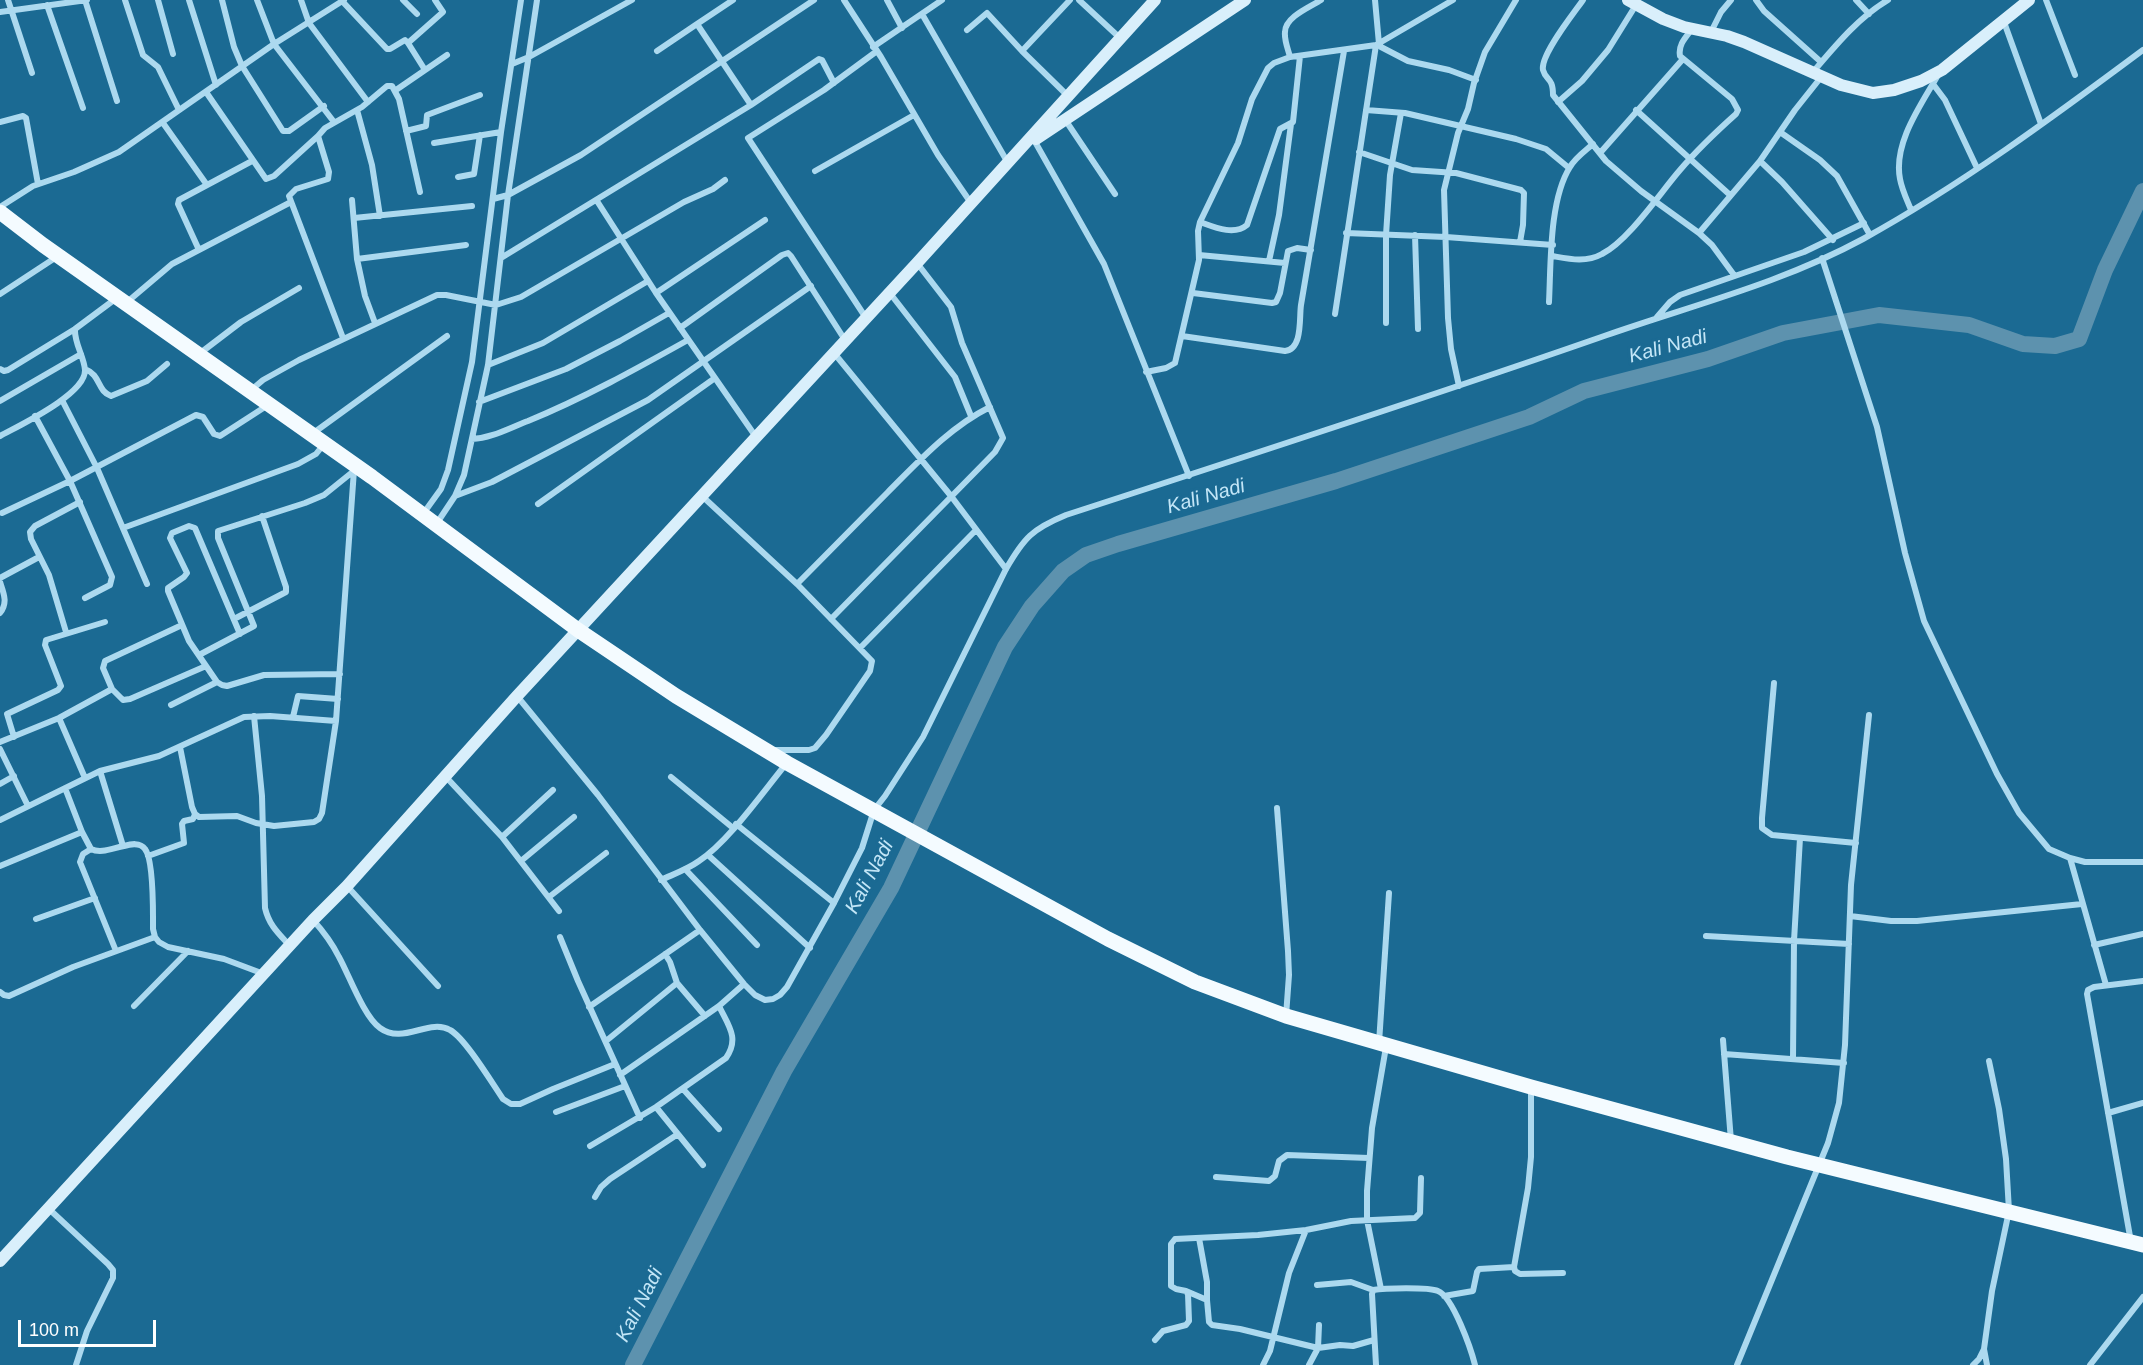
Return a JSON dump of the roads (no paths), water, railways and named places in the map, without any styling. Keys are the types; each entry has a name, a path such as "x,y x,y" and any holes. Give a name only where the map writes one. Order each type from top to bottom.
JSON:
{"main road":[{"path":"2,214 422,514 578,630 676,696 787,763 1108,939 1195,982 1286,1016 1531,1087 1818,1164 2137,1244"}],"street":[{"path":"8,0 32,73"},
{"path":"0,12 86,0 117,101"},
{"path":"125,0 143,55 158,67 179,110"},
{"path":"158,0 173,54"},
{"path":"189,0 216,85"},
{"path":"222,0 243,66 285,132 324,106"},
{"path":"257,0 274,44 324,106 334,123"},
{"path":"301,0 309,23 368,102"},
{"path":"403,0 417,14"},
{"path":"408,43 443,12 435,0"},
{"path":"422,514 441,489 448,470 472,362 501,132 521,0"},
{"path":"436,525 455,496 464,475 488,365 508,195 537,0"},
{"path":"512,64 529,57 632,0"},
{"path":"657,51 733,0"},
{"path":"492,199 508,195 581,155 814,0"},
{"path":"844,0 938,155 971,203"},
{"path":"887,0 902,28"},
{"path":"1022,51 1070,0"},
{"path":"1079,0 1120,38"},
{"path":"0,1261 1023,148 1155,0"},
{"path":"1023,148 1245,0"},
{"path":"1290,57 1284,33 1286,26 1303,11 1321,0"},
{"path":"1335,314 1377,45 1375,0"},
{"path":"1146,372 1172,366 1177,357 1193,294 1199,255 1200,222 1229,163 1252,99 1262,79 1274,63 1290,57 1377,45 1452,0"},
{"path":"1460,386 1451,349 1444,209 1448,172 1485,52 1516,0"},
{"path":"1583,0 1552,44 1543,66 1543,70 1551,80 1553,95 1600,153 1627,179 1699,233 1712,245 1734,275"},
{"path":"1711,32 1721,12 1731,0"},
{"path":"1756,0 1764,11 1821,62"},
{"path":"1856,0 1869,14"},
{"path":"1699,233 1760,160 1780,132 1817,74 1821,62 1842,38 1888,0"},
{"path":"1558,102 1608,50 1632,2 1663,19 1744,42 1840,86 1873,93 1894,90 1921,81 1942,70 2030,0"},
{"path":"2046,0 2075,75"},
{"path":"2,214 24,190 74,172 119,152 274,44 343,1 387,49 405,40 425,70"},
{"path":"867,318 748,138 834,82 937,1"},
{"path":"47,4 83,108"},
{"path":"967,30 987,13 1068,96"},
{"path":"922,14 1008,163"},
{"path":"2004,22 2041,124"},
{"path":"697,24 751,105"},
{"path":"1552,256 1583,260 1602,254 1620,241 1690,159 1738,110 1732,99 1683,59 1679,50 1692,28"},
{"path":"1377,45 1408,61 1449,70 1476,80"},
{"path":"517,696 598,795 700,930 744,984 755,995 765,1000 773,999 787,987 810,948 880,813 885,796 922,738 1006,570 1018,548 1035,530 1044,524 1460,386 1656,318 1743,291 1822,258 1870,235 1977,168 2143,50"},
{"path":"1182,336 1285,351 1294,349 1344,51"},
{"path":"396,90 447,55"},
{"path":"1269,261 1279,215 1291,124 1297,97 1300,56"},
{"path":"501,258 751,105 819,59 822,60 834,82"},
{"path":"1600,153 1683,59"},
{"path":"1911,210 1900,179 1900,158 1909,129 1942,70"},
{"path":"1933,84 1945,100 1977,168"},
{"path":"206,92 264,178 270,179 326,128 357,110 387,86 392,86 396,90 420,192"},
{"path":"406,131 426,126 427,115 480,95"},
{"path":"357,110 372,165 381,216"},
{"path":"1366,110 1401,113 1539,146 1552,153 1569,168"},
{"path":"1636,110 1730,195"},
{"path":"1386,323 1386,234 1392,163 1401,113"},
{"path":"815,171 914,115"},
{"path":"0,122 23,116 26,118 38,184"},
{"path":"1066,121 1115,194"},
{"path":"163,123 207,185"},
{"path":"1200,222 1216,228 1239,231 1247,225 1280,129 1291,124"},
{"path":"434,143 501,132"},
{"path":"1780,132 1820,160 1837,176 1870,235"},
{"path":"458,177 474,174 485,134"},
{"path":"318,136 329,172 328,179 292,191 289,196 343,338"},
{"path":"1034,140 1104,264 1189,476"},
{"path":"1549,302 1552,245 1559,196 1569,168 1580,154 1593,144"},
{"path":"1359,152 1412,170 1448,172 1513,187 1524,193 1520,243"},
{"path":"1760,160 1833,240"},
{"path":"199,250 178,204 182,198 252,161"},
{"path":"250,391 280,369 437,295 446,294 496,305 514,300 684,202 713,189 725,180"},
{"path":"352,200 357,259 365,296 375,323"},
{"path":"597,201 669,313 756,436"},
{"path":"0,369 8,370 122,300 172,264 291,202"},
{"path":"354,218 472,206"},
{"path":"656,293 765,220"},
{"path":"1656,318 1670,302 1680,295 1804,252 1833,240 1864,223"},
{"path":"1346,233 1446,237 1552,245"},
{"path":"1415,236 1418,329"},
{"path":"357,259 466,245"},
{"path":"1193,294 1276,302 1280,293 1288,251 1292,249 1311,250"},
{"path":"680,328 785,253 791,255 845,340"},
{"path":"1199,255 1285,263"},
{"path":"0,294 59,256"},
{"path":"1822,258 1877,427 1905,553 1924,621 1984,747 2019,813 2049,849 2070,858 2107,863 2143,862"},
{"path":"831,619 1000,445 1002,438 962,343 951,307 917,263"},
{"path":"488,365 543,343 648,281"},
{"path":"455,496 492,482 648,400 811,286"},
{"path":"199,355 241,322 299,288"},
{"path":"889,292 955,377 971,416"},
{"path":"479,402 566,369 669,313"},
{"path":"0,436 62,400 79,387 85,369 74,336 75,329"},
{"path":"123,528 298,464 316,453 318,439 447,336"},
{"path":"472,439 496,435 589,394 688,340"},
{"path":"834,353 951,496 1006,570"},
{"path":"0,401 81,354"},
{"path":"85,369 97,377 103,392 111,396 147,381 167,364"},
{"path":"538,504 715,378"},
{"path":"62,400 97,468 147,584"},
{"path":"2,513 97,468 196,415 202,417 214,435 220,436 269,404"},
{"path":"797,584 921,459 971,416 990,407"},
{"path":"34,416 70,481 112,577 113,582 85,598"},
{"path":"199,655 254,626 217,534 221,529 324,495 356,469"},
{"path":"195,814 204,818 237,816 264,825 314,822 322,813 336,721 356,469"},
{"path":"702,496 797,584 872,661 873,666 821,742 809,750 764,750"},
{"path":"66,633 49,575 31,539 30,532 35,526 80,502"},
{"path":"234,619 283,594 286,587 262,516"},
{"path":"240,634 195,528 189,526 170,536 187,573 168,588 168,591 182,625 218,682 227,686 264,675 340,674"},
{"path":"860,648 976,530"},
{"path":"0,578 39,557"},
{"path":"0,582 5,599 5,606 0,613"},
{"path":"14,737 7,714 58,690 61,686 45,642 49,638 105,622"},
{"path":"182,625 105,661 103,668 112,689 123,700 130,699 206,666"},
{"path":"171,705 218,682"},
{"path":"1774,683 1762,828 1766,833 1773,835 1856,843"},
{"path":"0,742 58,718 112,689"},
{"path":"293,717 298,696 338,699"},
{"path":"1737,1365 1830,1134 1839,1103 1844,1063 1850,916 1869,715"},
{"path":"0,820 100,771 159,756 230,722 254,716 336,721"},
{"path":"254,716 264,825 265,908 273,928 290,945"},
{"path":"58,718 86,778"},
{"path":"148,856 184,843 182,824 192,819 195,814 180,747"},
{"path":"0,749 28,806"},
{"path":"662,880 708,855 787,763"},
{"path":"100,771 123,846"},
{"path":"0,783 14,776"},
{"path":"446,777 502,837 559,911"},
{"path":"671,777 834,903"},
{"path":"65,788 81,832 92,849 99,851 134,844 146,849 155,937 159,942 168,947 224,959 264,974"},
{"path":"502,837 553,790"},
{"path":"1277,808 1288,951 1286,1016"},
{"path":"521,861 574,817"},
{"path":"0,866 81,832"},
{"path":"1793,1059 1794,941 1800,838"},
{"path":"92,849 83,854 80,862 116,951"},
{"path":"549,897 606,853"},
{"path":"708,855 810,948"},
{"path":"2070,858 2106,985"},
{"path":"685,869 757,945"},
{"path":"347,886 438,986"},
{"path":"1381,1289 1367,1220 1369,1158 1383,1045 1389,893"},
{"path":"36,919 95,898"},
{"path":"1850,916 1892,921 1917,921 2082,904"},
{"path":"313,920 330,941 369,1015 378,1027 389,1034 404,1034 442,1027 452,1030 461,1039 503,1099 511,1104 520,1104 615,1064"},
{"path":"589,1007 700,930"},
{"path":"2094,945 2143,934"},
{"path":"1706,936 1849,944"},
{"path":"0,992 9,996 74,967 155,937"},
{"path":"560,937 640,1118"},
{"path":"134,1006 188,951"},
{"path":"665,954 677,983 705,1016"},
{"path":"2137,1244 2108,1113 2087,994 2091,988 2143,981"},
{"path":"606,1041 677,983"},
{"path":"620,1075 726,1001 744,984"},
{"path":"590,1146 640,1118 718,1065 732,1049 734,1039 719,1006"},
{"path":"1723,1040 1731,1141"},
{"path":"1724,1054 1844,1063"},
{"path":"1987,1365 1984,1349 1992,1291 2009,1211 2004,1139 1989,1061"},
{"path":"556,1113 625,1086"},
{"path":"1531,1087 1529,1178 1514,1268 1520,1274 1563,1273"},
{"path":"683,1089 719,1129"},
{"path":"2108,1113 2143,1103"},
{"path":"657,1107 703,1165"},
{"path":"595,1197 610,1179 678,1134"},
{"path":"1216,1177 1269,1181 1275,1176 1279,1161 1287,1155 1369,1158"},
{"path":"1207,1300 1171,1286 1171,1244 1175,1239 1306,1230 1367,1220 1418,1217 1421,1178"},
{"path":"49,1209 112,1270 113,1278 87,1331 76,1365"},
{"path":"1263,1365 1274,1337 1289,1273 1306,1230"},
{"path":"1199,1238 1207,1282 1210,1324 1318,1348 1353,1346 1374,1340"},
{"path":"1444,1296 1473,1291 1479,1269 1514,1268"},
{"path":"1317,1285 1351,1282 1373,1290 1437,1290 1444,1296 1459,1319 1474,1365"},
{"path":"1373,1290 1376,1365"},
{"path":"1155,1340 1163,1331 1188,1323 1186,1291"},
{"path":"2090,1365 2143,1297"},
{"path":"1309,1365 1318,1348 1319,1325"},
{"path":"1973,1365 1984,1349"}],"waterway":[{"name":"Kali Nadi","path":"633,1365 784,1071 891,888 1005,647 1032,606 1063,571 1086,555 1118,544 1336,481 1529,417 1584,391 1708,359 1783,333 1879,315 1969,325 2023,344 2055,346 2079,339 2105,270 2143,191"}]}
